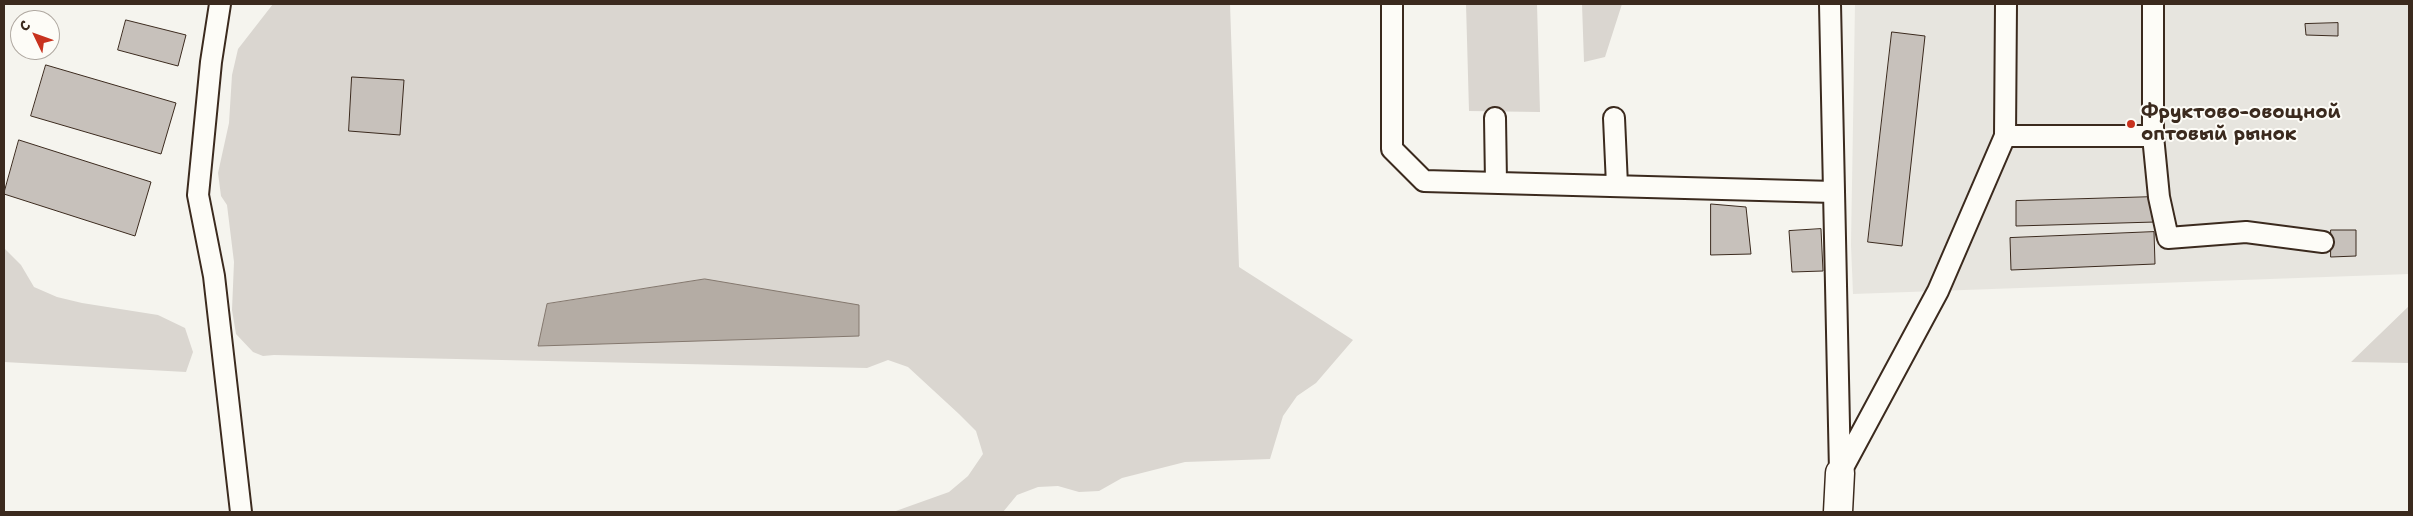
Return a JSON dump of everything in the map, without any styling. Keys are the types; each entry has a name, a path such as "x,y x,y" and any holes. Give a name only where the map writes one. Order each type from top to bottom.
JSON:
{"street":[{"path":"1838,512 1840,473"}],"lane":[{"path":"220,4 211,62 198,195 214,276 241,512"},
{"path":"1392,4 1392,149 1424,181 1834,192"},
{"path":"1830,4 1840,473"},
{"path":"1840,473 1938,291 2005,136 2006,4"},
{"path":"2154,4 2153,136 2159,197 2168,238 2246,232 2323,242"},
{"path":"1495,118 1496,182"},
{"path":"1614,118 1618,186"},
{"path":"2005,136 2153,136"}],"shaded area":[{"path":"273,4 1230,4 1239,267 1353,340 1316,383 1297,396 1283,416 1270,459 1185,462 1122,478 1099,491 1079,492 1058,486 1038,487 1017,495 1003,512 893,512 949,492 968,476 983,454 976,431 959,414 908,367 888,360 867,368 263,356 253,352 236,334 232,310 234,262 227,205 221,196 218,173 229,123 232,75 238,49"},
{"path":"1466,4 1537,4 1540,112 1469,111"},
{"path":"1582,4 1622,4 1605,57 1584,62"},
{"name":"Фруктово-овощной оптовый рынок","path":"1855,4 2409,4 2409,274 1853,294 1851,245"},
{"path":"4,248 21,265 34,287 57,297 82,303 158,315 185,328 193,352 186,372 4,362"},
{"path":"705,279 859,305 859,336 538,346 547,304"},
{"path":"2409,306 2409,363 2351,362"}],"building":[{"path":"126,20 186,35 178,66 118,50"},
{"path":"2338,23 2338,36 2306,35 2305,24"},
{"path":"1892,32 1925,36 1902,246 1868,242"},
{"path":"46,65 176,103 161,154 31,116"},
{"path":"352,77 404,80 400,135 349,131"},
{"path":"19,140 151,182 135,236 4,194"},
{"path":"2154,197 2155,222 2016,226 2016,201"},
{"path":"1711,204 1746,207 1751,254 1711,255"},
{"path":"1821,229 1823,271 1792,272 1789,231"},
{"path":"2331,230 2356,230 2356,256 2331,257"},
{"path":"2154,232 2155,264 2011,270 2010,238"}],"place":[{"name":"Фруктово-овощной оптовый рынок","path":"2131,124"}]}
